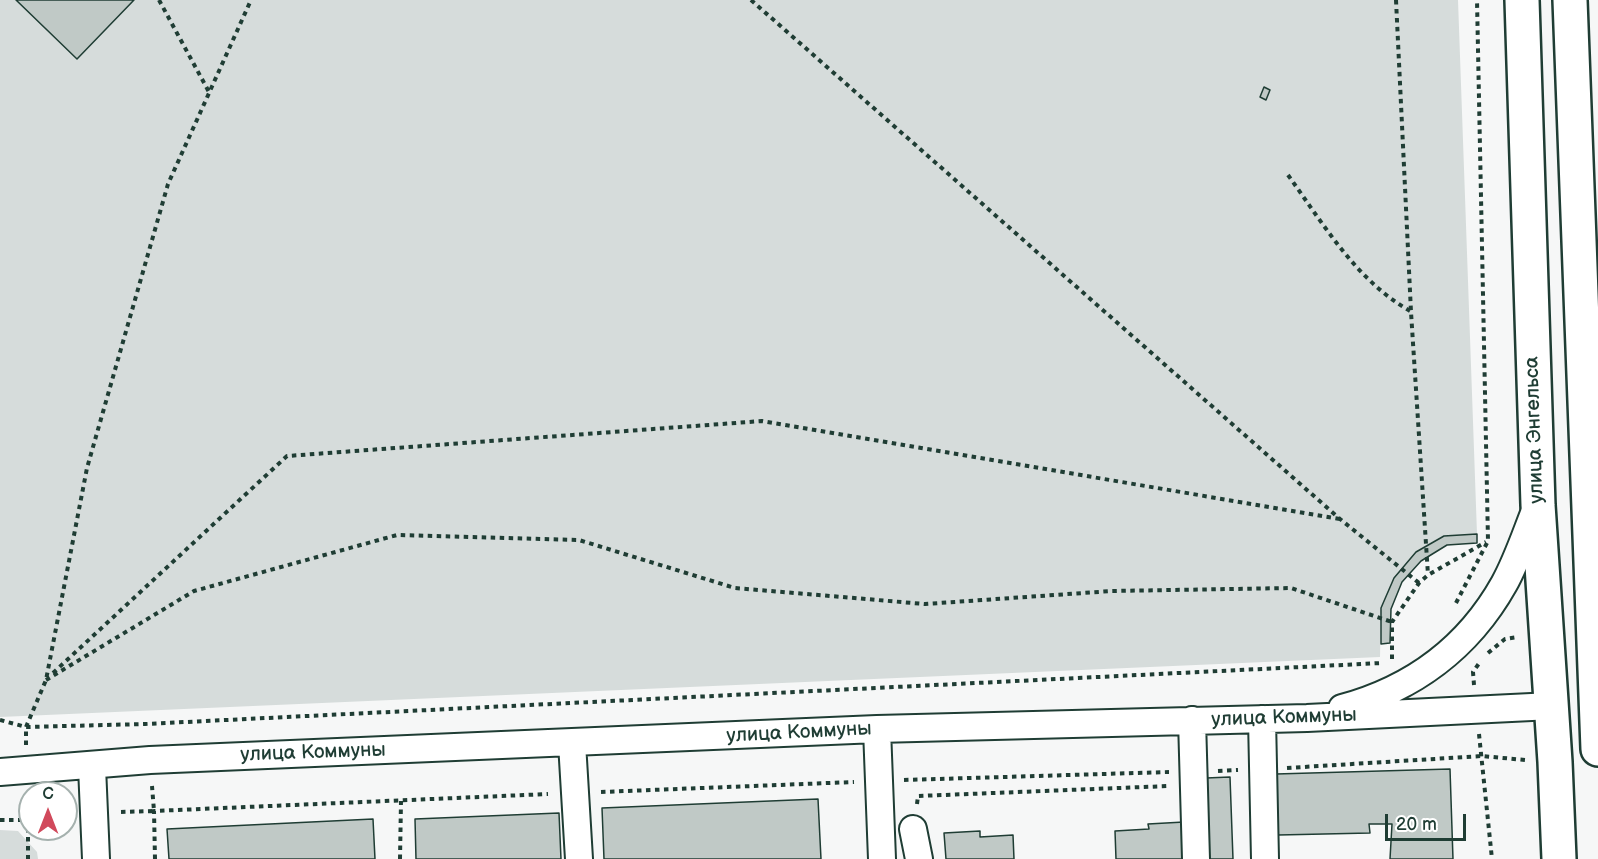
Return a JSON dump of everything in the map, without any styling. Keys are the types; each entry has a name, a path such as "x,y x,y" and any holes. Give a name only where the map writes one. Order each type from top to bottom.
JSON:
{"main road":[{"name":"улица Энгельса","path":"1522,0 1538,505 1545,633 1552,706 1559,859"},
{"path":"1570,0 1588,217 1598,749"},
{"name":"улица Коммуны","path":"1552,706 1597,703"}],"street":[{"path":"1307,718 1364,702 1425,674 1460,645 1481,620 1505,583 1538,505"},
{"name":"улица Коммуны","path":"0,772 92,767 150,760 877,729 1307,718 1552,706"},
{"path":"1262,719 1265,859"},
{"path":"1192,720 1196,859"},
{"path":"877,729 882,859"},
{"path":"572,743 579,859"},
{"path":"92,767 96,859"},
{"path":"913,829 920,859"}],"path":[{"path":"159,0 209,93"},
{"path":"26,727 46,680 87,468 168,184 251,0"},
{"path":"751,0 1340,519 1419,583"},
{"path":"1396,0 1411,312 1428,575"},
{"path":"1453,610 1488,541 1477,0"},
{"path":"1288,175 1356,268 1387,298 1411,312"},
{"path":"46,680 287,456 762,421 1340,519"},
{"path":"46,680 194,591 397,535 579,540 735,588 925,604 1112,591 1290,588 1392,622"},
{"path":"1392,663 1392,622 1419,583 1428,575 1488,541"},
{"path":"1492,859 1475,710 1473,672 1482,659 1505,639 1545,633"},
{"path":"1460,645 1482,659"},
{"path":"0,720 26,727 145,724 1392,663 1401,657"},
{"path":"913,829 918,796 1194,785"},
{"path":"400,859 401,801"},
{"path":"154,811 155,859"},
{"path":"0,820 28,820 28,859"}],"shaded area":[{"path":"0,0 1458,0 1477,534 1416,552 1394,578 1381,608 1380,657 0,717"},
{"path":"0,830 18,831 18,841 27,841 37,852 38,859 0,859"}],"building":[{"path":"16,0 134,0 77,59"},
{"path":"1264,87 1270,90 1266,100 1260,97"},
{"path":"1477,534 1477,543 1447,545 1421,561 1402,582 1391,609 1390,643 1381,644 1381,608 1394,578 1416,552 1444,536"},
{"path":"1450,769 1453,859 1390,859 1392,824 1369,824 1370,833 1278,835 1276,774"},
{"path":"1230,777 1233,859 1208,859 1206,778"},
{"path":"818,799 821,859 604,859 602,808"},
{"path":"559,813 561,859 416,859 415,819"},
{"path":"373,819 375,859 169,859 167,829"},
{"path":"1184,822 1185,859 1116,859 1115,831 1149,829 1148,824"},
{"path":"980,831 980,837 1013,835 1014,859 946,859 944,833"}]}
